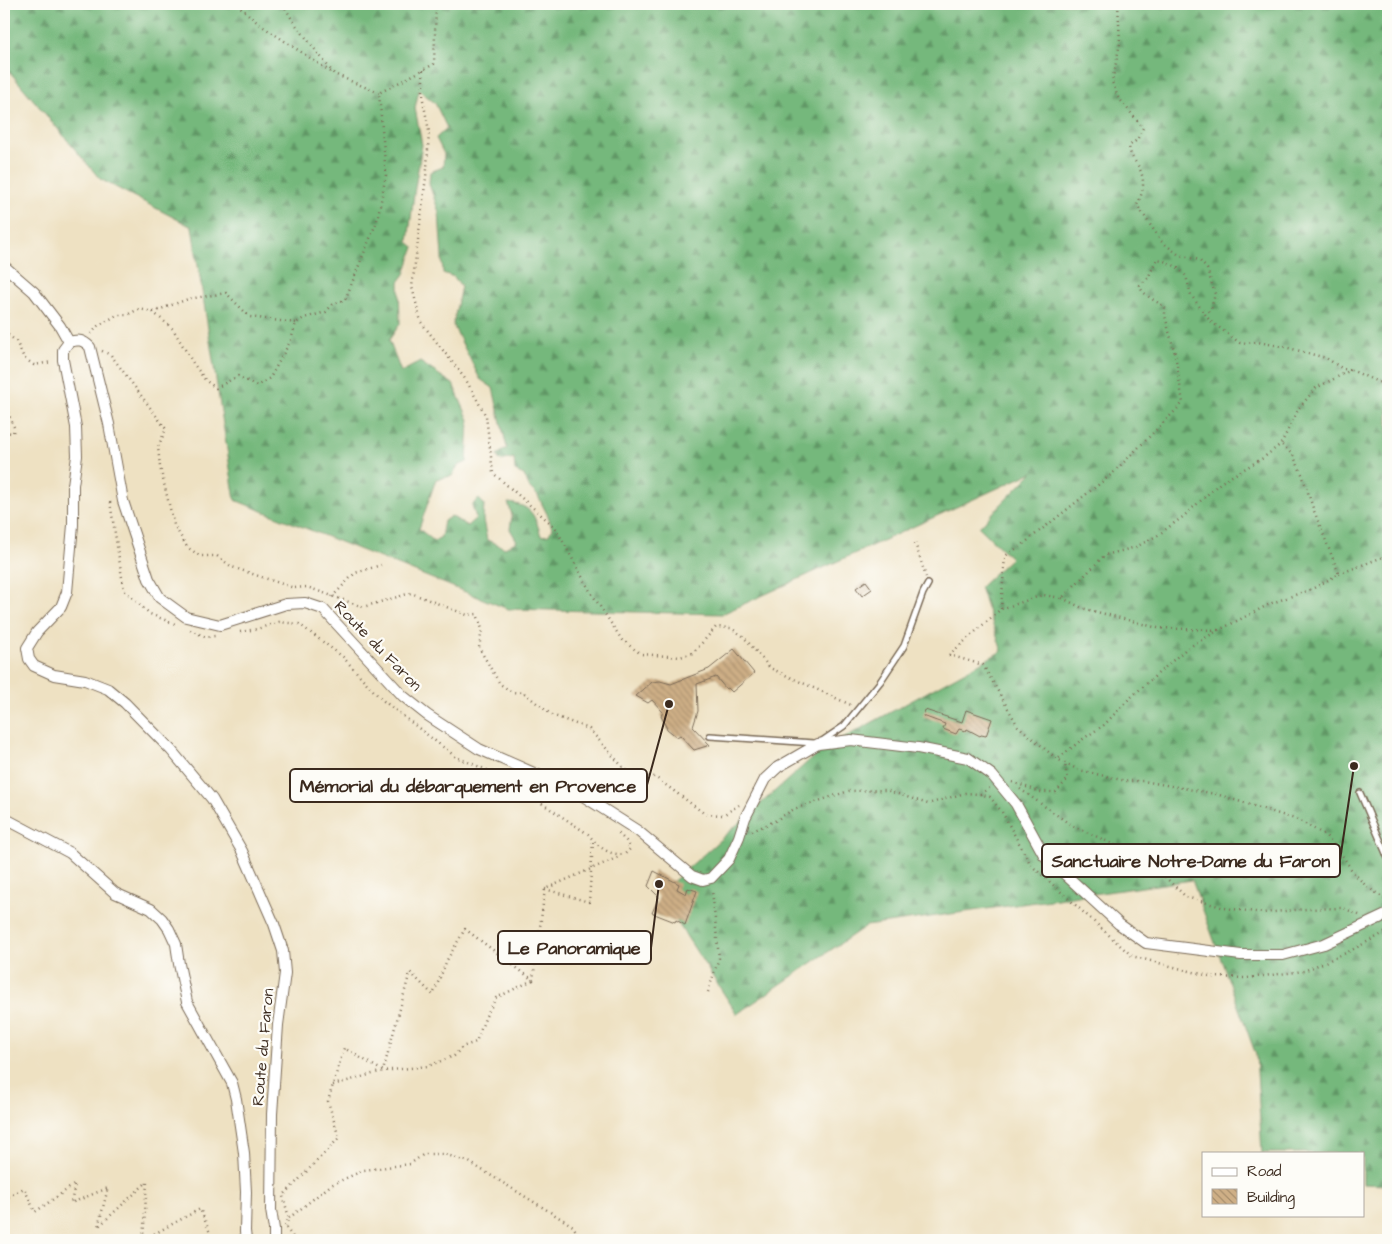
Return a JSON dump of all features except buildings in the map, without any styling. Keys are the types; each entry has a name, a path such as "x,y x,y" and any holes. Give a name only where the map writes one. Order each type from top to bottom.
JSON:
{"street":[{"path":"4,266 34,292 60,326 69,342"},
{"path":"63,360 63,350 69,342 78,340 87,344"},
{"name":"Route du Faron","path":"87,344 104,398 123,501 146,571 160,598 186,617 220,625 286,604 305,603 323,609 403,696 427,715 479,749 575,791 638,832 692,876 707,879"},
{"name":"Route du Faron","path":"63,360 75,418 77,456 68,584 61,607 37,632 27,648 29,660 34,666 54,674 85,680 108,689 125,703 171,750 212,799 242,851 253,876 283,951 285,973 278,1018 272,1114 271,1210 280,1228 274,1240"},
{"path":"707,879 729,859 745,818 765,779 778,767 818,744 851,740 918,748 968,758 992,775 1016,804 1044,855 1119,924 1146,943 1241,955 1283,955 1324,944 1388,914"},
{"name":"Route du Faron","path":"4,818 70,853 115,893 151,909 169,929 176,944 187,1002 232,1083 236,1099 244,1152 246,1240"}],"lane":[{"path":"710,736 818,744 844,726 880,682 904,646 922,593 928,584"},
{"path":"1360,793 1388,858"}],"path":[{"path":"237,4 259,24 334,74 379,93"},
{"path":"283,4 293,21 334,74"},
{"path":"379,93 434,64 436,4"},
{"path":"1118,4 1120,43 1112,82 1118,97 1143,128 1137,140 1129,146 1130,155 1138,166 1143,178 1143,193 1137,205 1162,241 1179,255 1199,260 1207,269 1215,294 1211,310 1204,314"},
{"path":"423,70 423,100 429,131 427,169 412,287 421,322 466,380 486,416 493,473 555,527 590,591 622,640 640,654 680,656 693,653 716,626 731,628 743,636 770,668 858,708"},
{"path":"153,312 188,300 226,293 250,316 296,323 304,318 326,312 333,304 345,300 377,221 386,175 379,93"},
{"path":"1001,609 1005,556 1022,545 1112,474 1183,403 1175,354 1165,316 1165,307 1153,298 1143,294 1140,290 1140,285 1148,278 1157,259 1177,267 1186,276 1191,295 1204,314 1210,321 1240,343 1258,342 1326,358 1343,368 1388,384"},
{"path":"296,323 291,340 270,378 257,386 238,376 216,388 206,381 193,364 174,329 153,312 139,309 127,315 117,315 98,326 87,344 111,355 166,429 158,448 160,467 174,525 187,547 200,556 217,556 232,567 294,588 307,587 363,607 412,593 466,616 477,614 482,628 479,648 500,684 512,692 524,693 552,715 589,729 630,775 655,777 705,814 723,815 739,805"},
{"path":"4,332 16,341 24,358 34,364 63,360"},
{"path":"1062,598 1105,555 1136,547 1158,535 1184,516 1220,483 1263,458 1281,444 1298,408 1316,388 1351,370"},
{"path":"4,403 14,427 13,433 4,432"},
{"path":"1281,444 1294,455 1339,574"},
{"path":"110,495 124,590 150,614 206,637 223,634"},
{"path":"916,543 928,584"},
{"path":"1057,759 1104,725 1129,699 1186,649 1272,603 1312,589 1339,574 1388,555"},
{"path":"332,597 355,573 380,565"},
{"path":"1219,630 1158,628 1082,608 1062,598 1043,595 1001,609 949,655 983,665 1018,726 1057,759 1079,770 1126,780 1216,794 1298,820 1325,835 1340,852 1353,872 1375,893 1388,902"},
{"path":"232,633 257,629 279,622 299,624 343,657 381,699 456,757 499,775 588,834 606,851 616,855 624,854"},
{"path":"992,775 1041,792 1056,792 1067,780 1065,762"},
{"path":"992,775 1025,792 1071,825 1126,850 1160,872 1186,897 1225,908 1263,913 1344,908 1372,921"},
{"path":"545,888 624,854 630,848 614,828 612,823 615,816"},
{"path":"545,888 589,902 593,840"},
{"path":"707,879 719,958 708,992"},
{"path":"532,980 545,888"},
{"path":"383,1071 410,972 433,995 447,960 465,929 532,980"},
{"path":"333,1085 383,1071 428,1066 454,1056 462,1047 476,1042 486,1016 496,998 532,980"},
{"path":"289,1218 283,1196 339,1138 328,1101 344,1048 383,1071"},
{"path":"295,1240 280,1228 289,1218 331,1185 364,1170 410,1164 424,1154 444,1154 469,1162 573,1226 581,1240"},
{"path":"4,1199 24,1188 35,1212 75,1184 71,1203 108,1188 98,1228 147,1182 143,1240 200,1209 213,1240"}],"green space":[{"path":"4,4 1388,4 1388,1185 1364,1184 1364,1152 1262,1152 1256,1055 1192,880 866,926 737,1014 659,894 820,751 1002,651 980,587 1011,558 979,527 1033,472 722,614 508,609 235,500 192,227 100,179 4,65","holes":["419,90 435,103 447,128 436,138 444,154 443,167 430,172 429,184 439,212 443,273 454,277 461,286 453,325 480,379 493,388 507,448 497,455 500,461 514,458 515,471 524,475 529,487 538,496 552,528 549,535 541,536 537,523 531,513 522,506 508,503 512,515 510,529 517,541 505,548 487,540 483,520 484,504 479,499 472,505 476,518 467,526 451,516 444,521 441,537 434,541 419,529 436,479 452,476 458,466 467,462 469,420 453,384 420,362 401,372 389,340 400,324 399,282 405,274 414,247 408,242 422,145 415,108"]}],"place":[{"name":"Mémorial du débarquement en Provence","path":"669,704"},
{"name":"Sanctuaire Notre-Dame du Faron","path":"1354,766"},
{"name":"Le Panoramique","path":"659,884"}]}
